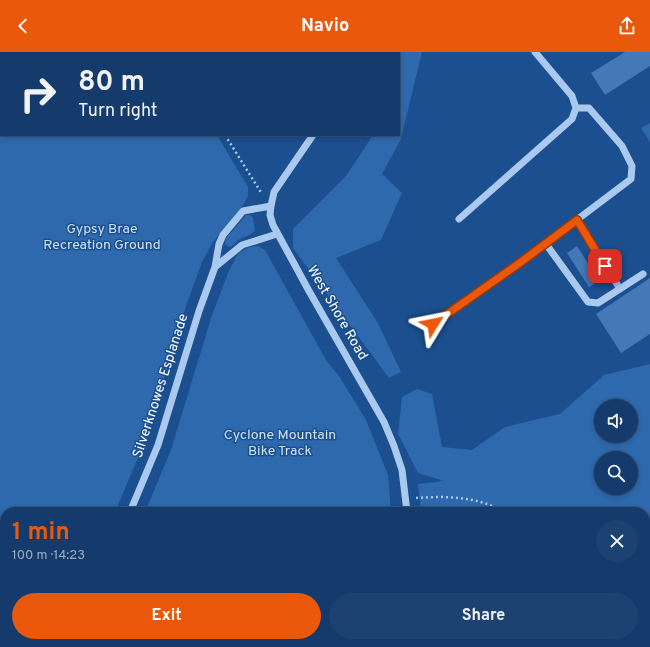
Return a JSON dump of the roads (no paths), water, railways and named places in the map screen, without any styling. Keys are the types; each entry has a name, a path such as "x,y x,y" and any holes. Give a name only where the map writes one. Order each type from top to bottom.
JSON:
{"street":[{"path":"460,219 572,119 576,108 572,96 535,52"},
{"path":"433,324 546,244 631,179 632,166 622,146 589,108 576,108"},
{"name":"West Shore Road","path":"312,136 274,192 271,206 271,217 277,234 384,422 402,470 407,507"},
{"name":"Silverknowes Esplanade","path":"132,507 158,446 199,311 215,267 219,244 223,235 243,211 271,206"},
{"path":"577,220 620,289"},
{"path":"215,267 242,245 277,234"},
{"path":"546,244 588,302 598,303 643,274"}],"park label":[{"name":"Gypsy Brae Recreation Ground","path":"102,238"},
{"name":"Cyclone Mountain Bike Track","path":"280,444"}]}
